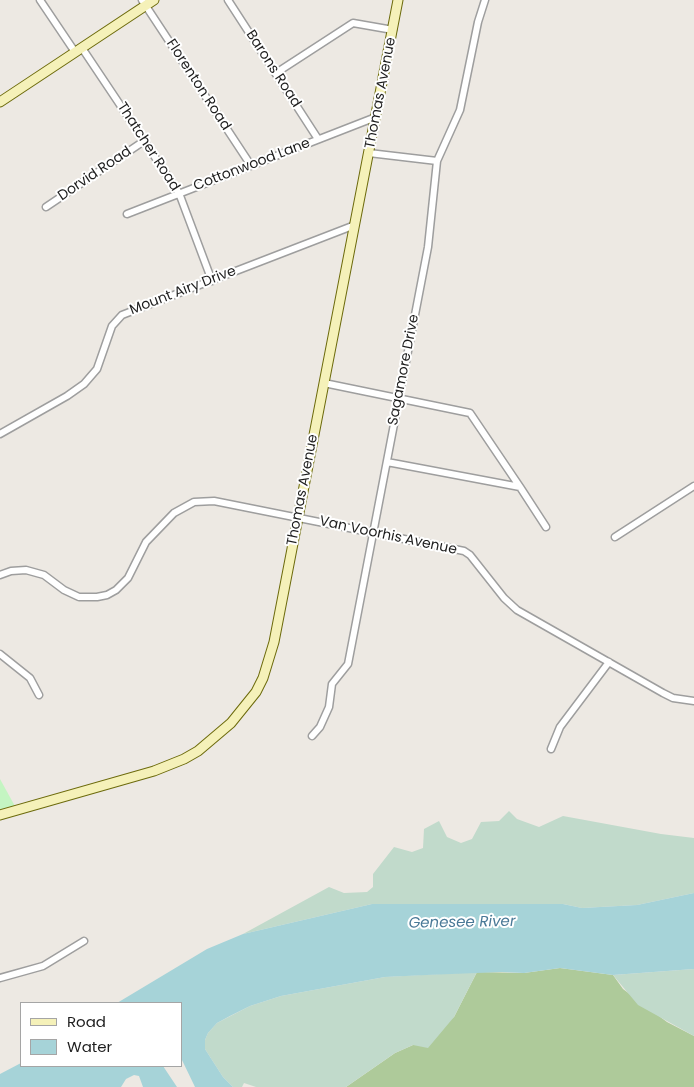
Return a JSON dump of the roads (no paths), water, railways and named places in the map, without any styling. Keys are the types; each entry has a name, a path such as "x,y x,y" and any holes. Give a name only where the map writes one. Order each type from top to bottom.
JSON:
{"main road":[{"path":"0,102 144,3 154,0"},
{"name":"Thomas Avenue","path":"0,815 170,765 198,751 231,722 256,692 269,663 398,0"}],"street":[{"name":"Thatcher Road","path":"40,0 144,141 179,193 212,280"},
{"name":"Barons Road","path":"228,0 318,138"},
{"name":"Sagamore Drive","path":"312,736 320,727 329,707 332,684 348,664 428,247 437,161 460,110 478,22 485,0"},
{"name":"Florenton Road","path":"144,3 250,164"},
{"path":"276,73 353,23 393,30"},
{"name":"Cottonwood Lane","path":"127,214 250,164 376,117"},
{"name":"Dorvid Road","path":"46,207 144,141"},
{"path":"369,152 437,161"},
{"name":"Mount Airy Drive","path":"0,434 67,396 90,377 102,358 112,326 118,318 355,225"},
{"path":"324,383 470,413 546,527"},
{"path":"387,462 520,487"},
{"path":"615,537 694,486"},
{"name":"Van Voorhis Avenue","path":"0,575 18,570 34,572 52,580 71,594 79,597 107,595 123,584 149,538 174,513 188,504 214,501 464,551 470,555 504,598 517,610 662,693 673,698 694,701"},
{"path":"0,654 30,678 39,696"},
{"path":"551,749 560,727 609,662"},
{"path":"0,978 43,966 84,941"}],"water":[{"name":"Genesee River","path":"694,893 694,969 613,975 560,968 524,973 501,972 385,977 281,996 250,1006 230,1016 217,1023 208,1033 205,1040 205,1049 223,1077 233,1087 195,1087 182,1060 182,1002 119,1002 207,949 243,934 372,904 563,904 582,908 637,905"},
{"path":"20,1064 20,1067 164,1067 177,1087 143,1087 139,1076 134,1075 126,1079 121,1087 0,1087 0,1074"}]}
